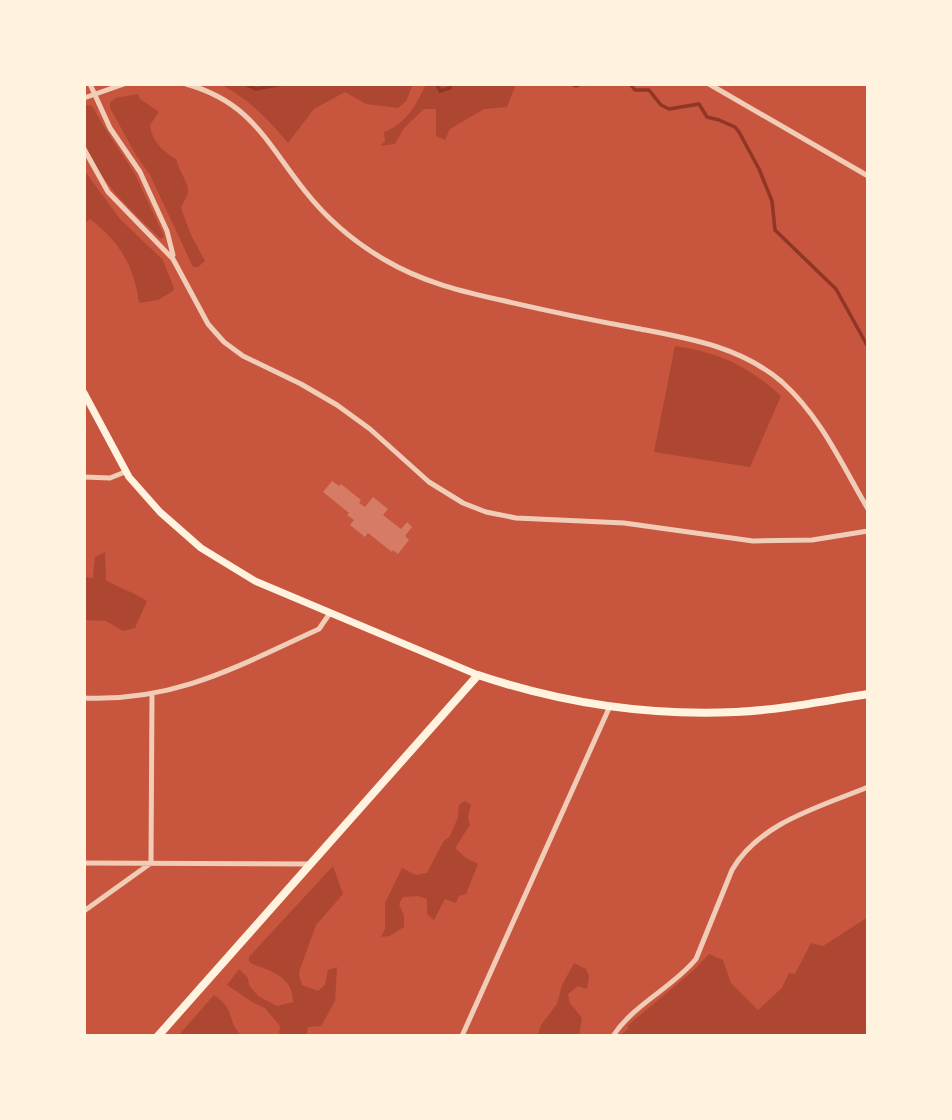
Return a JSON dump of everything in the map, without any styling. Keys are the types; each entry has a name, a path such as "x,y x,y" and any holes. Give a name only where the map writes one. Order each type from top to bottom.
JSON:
{"main road":[{"path":"84,393 125,472 160,512 201,548 248,577 478,675 548,696 673,712 737,712 783,708 868,694"},
{"path":"158,1036 478,675"}],"street":[{"path":"90,84 110,128 140,172 167,231 173,258 208,324 228,346 337,405 370,429 434,486 457,500 480,511 516,518 624,523 753,541 812,540 868,531"},
{"path":"84,98 124,84"},
{"path":"186,84 206,89 240,110 257,127 306,193 333,222 372,253 411,274 468,293 696,340 726,349 755,363 782,382 812,414 868,509"},
{"path":"709,84 868,176"},
{"path":"84,149 108,192 173,258"},
{"path":"84,477 110,478 125,472"},
{"path":"84,698 152,695 202,682 319,629 330,613"},
{"path":"151,863 152,695"},
{"path":"461,1036 610,706"},
{"path":"612,1036 630,1016 696,959 732,870 741,858 778,825 868,788"},
{"path":"84,863 310,864"},
{"path":"84,911 151,863"}],"shaded area":[{"path":"219,84 413,84 406,101 398,108 366,104 345,92 314,109 288,143 256,109"},
{"path":"426,84 516,84 507,107 484,109 450,129 445,140 436,136 436,109 424,109 404,128 395,144 380,146 385,141 384,132 405,118"},
{"path":"138,94 140,99 159,112 150,125 153,136 162,149 176,159 187,186 187,194 181,208 205,261 198,267 193,267 150,175 110,108 110,103 115,98"},
{"path":"84,106 92,106 134,172 164,236 161,239 116,194 97,168 84,139"},
{"path":"84,170 120,219 163,260 173,291 158,300 139,303 124,256 110,237 90,219 84,224"},
{"path":"675,346 706,352 732,362 756,376 781,396 750,467 654,452"},
{"path":"105,552 106,580 147,601 135,628 123,631 106,621 84,620 84,577 93,578 95,557"},
{"path":"465,801 471,805 468,817 470,825 455,848 478,864 466,894 459,896 456,903 445,899 434,920 427,914 427,899 418,896 403,897 399,904 404,916 404,927 389,936 381,937 385,929 385,903 402,868 416,875 427,873 443,842 450,836 458,817 459,805"},
{"path":"333,866 343,894 316,925 299,975 302,985 318,991 325,985 328,970 337,967 335,1001 321,1026 308,1027 307,1036 279,1036 280,1026 265,1008 227,985 239,969 248,978 249,985 258,996 277,1006 293,1002 292,993 285,981 280,976 252,964 249,957"},
{"path":"868,917 868,1036 620,1036 629,1028 627,1026 694,970 709,954 723,960 731,983 758,1010 782,988 789,973 795,974 811,943 823,946"},
{"path":"574,963 586,969 589,976 587,989 578,986 568,994 570,1003 582,1018 579,1036 537,1036 541,1025 557,1004 562,985"},
{"path":"214,995 225,1005 242,1036 178,1036"}],"building":[{"path":"332,481 339,486 341,484 361,500 359,503 365,507 373,497 388,509 383,515 401,529 407,522 412,527 405,536 409,540 398,554 368,533 365,537 350,525 354,520 347,515 349,513 323,492"}],"waterway":[{"path":"244,84 256,89 282,84"},
{"path":"309,84 319,84"},
{"path":"437,84 440,91 450,88 450,84"},
{"path":"571,84 581,84"},
{"path":"630,84 635,90 649,90 661,105 669,109 699,104 707,117 735,127 759,169 772,201 775,230 836,289 868,347"}]}
